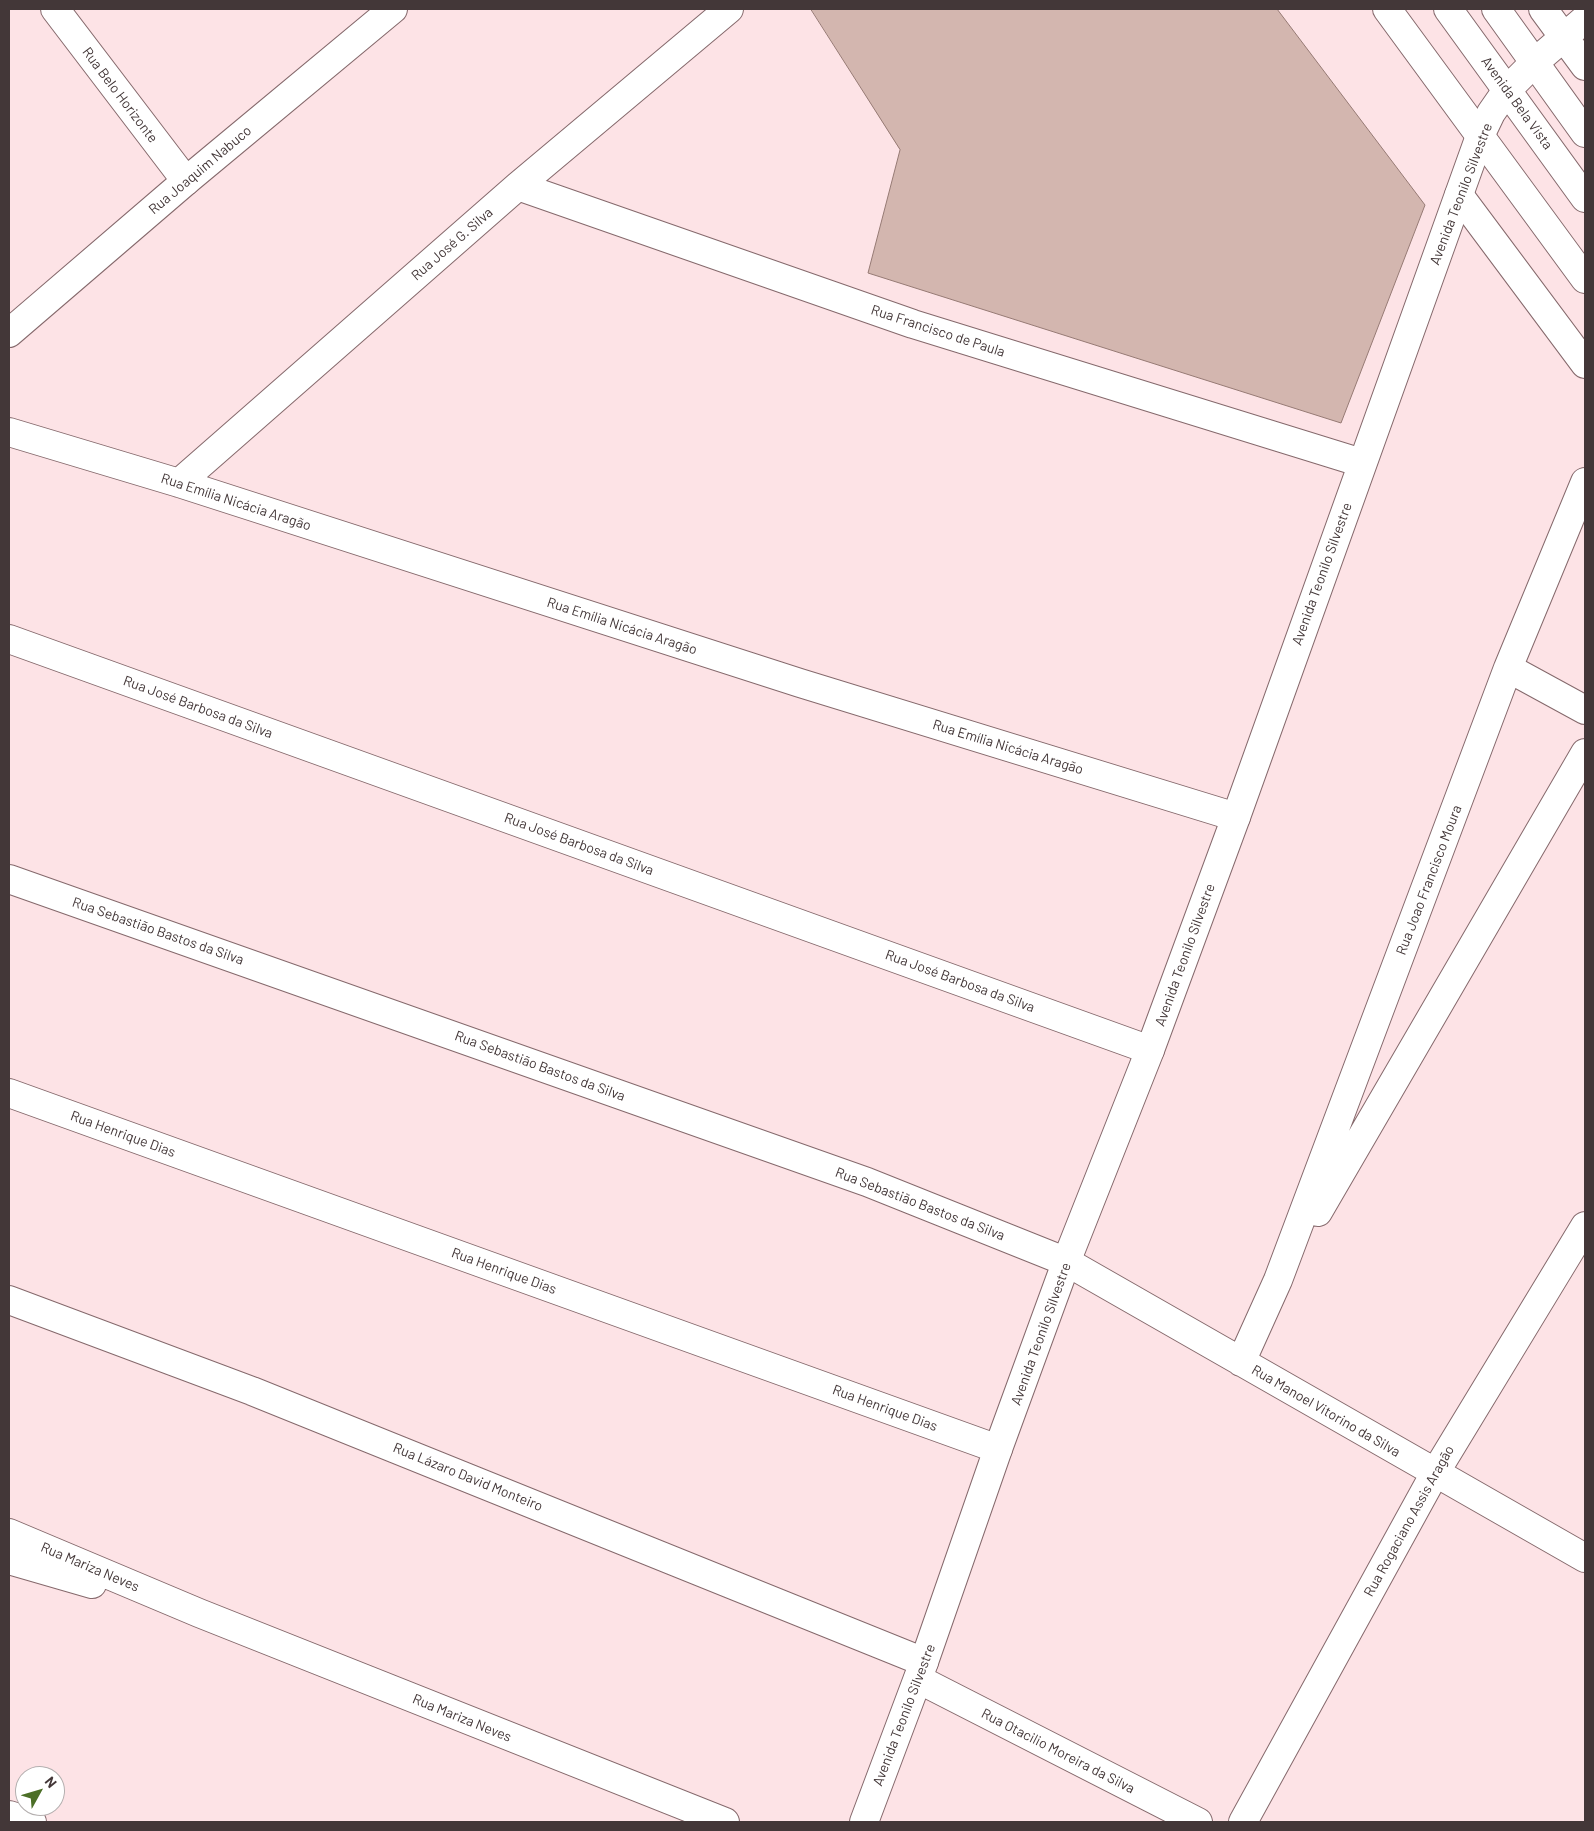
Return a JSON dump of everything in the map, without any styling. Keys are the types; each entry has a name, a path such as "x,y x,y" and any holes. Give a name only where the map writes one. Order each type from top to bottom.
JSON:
{"street":[{"name":"Rua Belo Horizonte","path":"55,9 186,181"},
{"name":"Rua Joaquim Nabuco","path":"9,333 186,181 393,9"},
{"name":"Rua José G. Silva","path":"179,483 518,186 729,9"},
{"path":"1387,9 1585,279"},
{"name":"Avenida Bela Vista","path":"1448,9 1585,198"},
{"path":"1496,9 1585,133"},
{"path":"1543,9 1585,66"},
{"name":"Avenida Teonilo Silvestre","path":"864,1822 921,1670 998,1449 1067,1262 1150,1050 1236,817 1480,136 1491,113 1507,90 1535,62 1585,19"},
{"name":"Rua Francisco de Paula","path":"518,186 913,324 1362,463"},
{"path":"1460,194 1585,364"},
{"name":"Rua Emília Nicácia Aragão","path":"9,432 179,483 800,683 1236,817"},
{"name":"Rua Joao Francisco Moura","path":"1241,1362 1278,1280 1508,668 1585,482"},
{"name":"Rua José Barbosa da Silva","path":"9,639 1150,1050"},
{"path":"1508,668 1585,710"},
{"name":"Rua Joao Francisco Moura","path":"1278,1280 1585,753"},
{"name":"Rua Sebastião Bastos da Silva","path":"9,879 868,1182 1067,1262"},
{"name":"Rua Henrique Dias","path":"9,1093 998,1449"},
{"name":"Rua Rogaciano Assis Aragão","path":"1243,1822 1435,1473 1585,1226"},
{"name":"Rua Manoel Vitorino da Silva","path":"1067,1262 1585,1558"},
{"name":"Rua Lázaro David Monteiro","path":"9,1300 252,1391 921,1670"},
{"name":"Rua Mariza Neves","path":"9,1533 199,1613 726,1822"},
{"name":"Rua Mariza Neves","path":"9,1560 199,1613"},
{"name":"Rua Otacilio Moreira da Silva","path":"921,1670 1198,1822"},
{"path":"9,1814 32,1822"}],"building":[{"path":"811,9 1277,9 1425,205 1341,423 868,273 900,150"}]}
